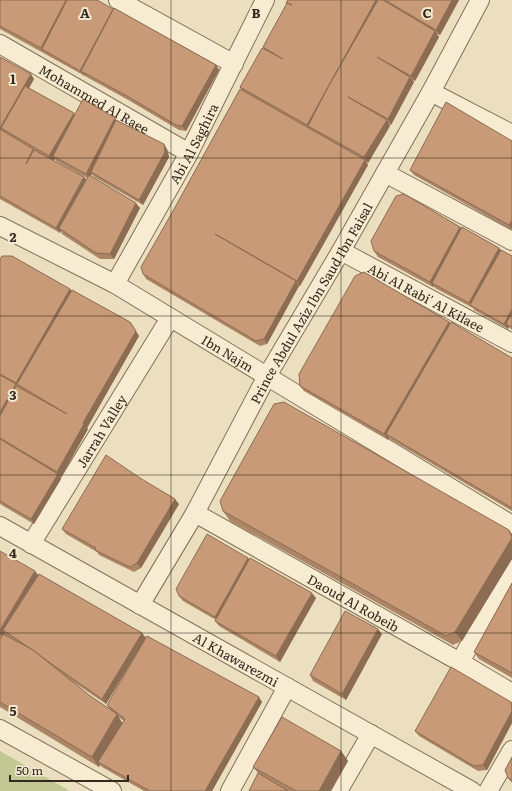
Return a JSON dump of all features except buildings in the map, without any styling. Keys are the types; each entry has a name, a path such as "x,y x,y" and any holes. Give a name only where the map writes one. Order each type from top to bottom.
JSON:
{"street":[{"path":"118,0 234,64"},
{"name":"Abi Al Saghira","path":"115,284 189,153 265,0"},
{"name":"Prince Abdul Aziz Ibn Saud Ibn Faisal","path":"140,605 195,513 267,376 341,252 432,92 480,0"},
{"name":"Mohammed Al Raee","path":"0,44 189,153"},
{"path":"432,92 512,134"},
{"path":"385,173 512,241"},
{"name":"Ibn Najm","path":"0,227 115,284 512,525"},
{"name":"Abi Al Rabi' Al Kilaee","path":"341,252 512,343"},
{"name":"Jarrah Valley","path":"31,544 170,318"},
{"name":"Daoud Al Robeib","path":"195,513 460,662 512,693"},
{"name":"Al Khawarezmi","path":"0,526 371,734 464,789"},
{"path":"460,662 512,570"},
{"path":"230,791 287,687"},
{"path":"0,729 112,791"},
{"path":"338,791 371,734"},
{"path":"488,791 512,750"}],"green space":[{"path":"0,751 70,791 0,791"}]}
